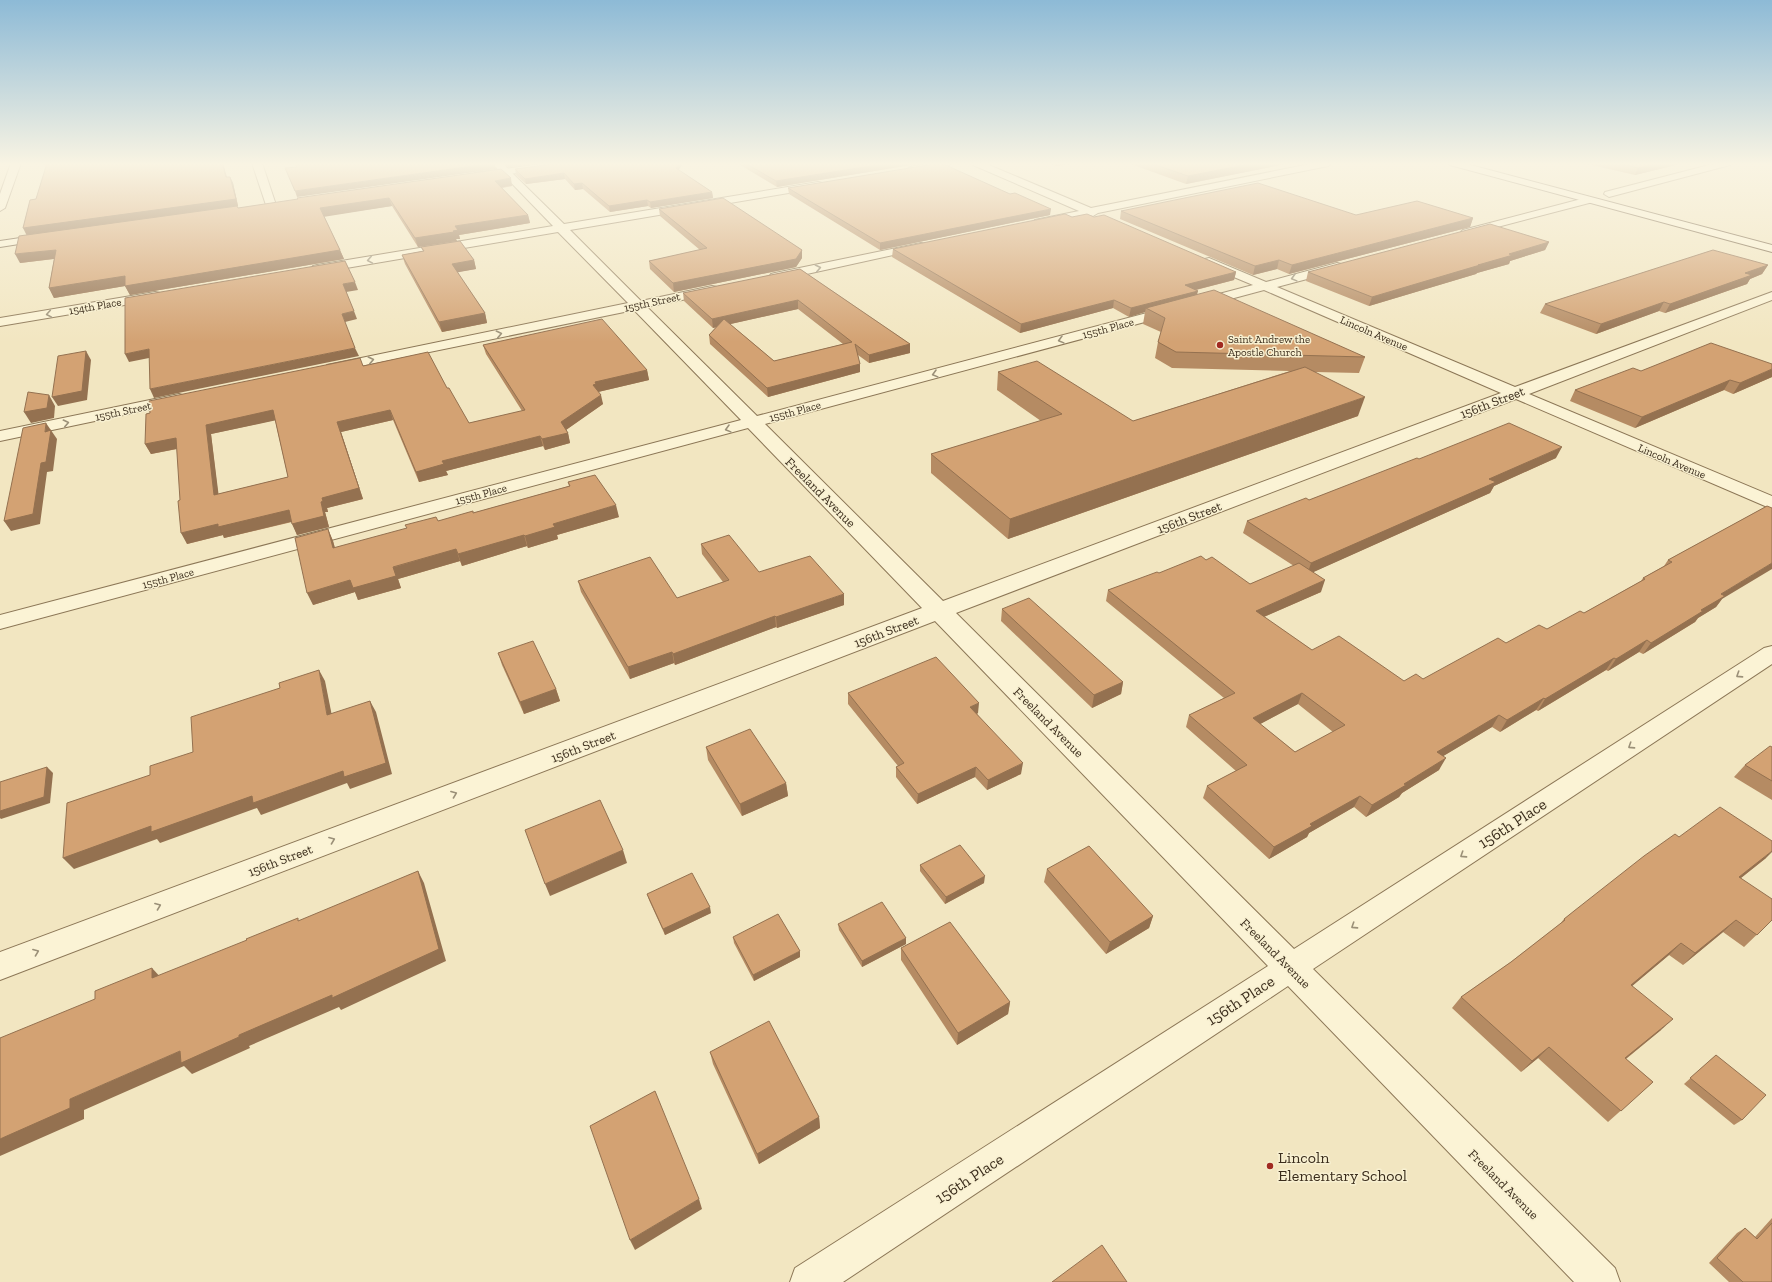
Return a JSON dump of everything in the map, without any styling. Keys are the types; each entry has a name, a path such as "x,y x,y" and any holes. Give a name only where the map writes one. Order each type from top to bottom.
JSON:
{"street":[{"name":"Freeland Avenue","path":"556,223 1601,1282"},
{"path":"304,271 592,223"},
{"path":"1028,224 1034,223"},
{"path":"1450,237 1503,223"},
{"path":"1674,223 1772,249"},
{"path":"0,244 54,236"},
{"path":"762,279 934,244"},
{"name":"Lincoln Avenue","path":"1200,258 1772,503"},
{"name":"155th Place","path":"0,622 1350,264"},
{"name":"155th Street","path":"318,371 723,287"},
{"name":"154th Place","path":"0,322 164,294"},
{"name":"156th Street","path":"0,966 1772,296"},
{"name":"155th Street","path":"0,436 194,396"},
{"name":"156th Place","path":"809,1282 1772,653"}],"building":[{"path":"24,223 61,223 23,228"},
{"path":"115,223 327,223 340,250 125,286 125,276 49,288 56,250 15,254 19,236"},
{"path":"405,223 476,223 455,226 458,230 453,231 454,232 415,238"},
{"path":"676,223 761,223 802,250 796,259 673,283 649,261 707,248"},
{"path":"846,223 981,223 880,243"},
{"path":"1022,223 1122,223 1236,272 1185,285 1198,291 1131,308 1114,300 1021,324 893,249"},
{"path":"1150,223 1454,223 1292,265 1279,260 1255,266"},
{"path":"1490,224 1549,242 1509,254 1513,255 1372,297 1308,272"},
{"path":"460,241 474,260 452,264 485,313 439,322 402,255 424,251 421,247"},
{"path":"1713,250 1768,265 1745,273 1752,275 1670,304 1664,302 1601,324 1545,304"},
{"path":"345,261 355,282 343,284 354,311 342,314 355,348 150,389 149,349 125,354 125,298"},
{"path":"800,269 910,344 869,355 855,344 860,364 767,388 709,335 724,319 774,361 852,342 798,300 712,319 683,293"},
{"path":"1214,290 1365,357 1176,352 1158,342 1165,318 1146,308"},
{"path":"602,319 647,370 595,382 596,384 593,385 601,395 561,422 568,433 542,439 540,436 442,461 444,464 416,472 390,410 337,422 359,488 322,498 323,501 321,502 324,516 292,524 289,510 218,527 218,524 181,533 178,501 180,500 176,438 145,444 146,414 150,413 149,401 360,358 363,366 428,352 447,388 449,388 469,423 525,410 483,345","holes":["273,410 288,477 214,495 206,425"]},
{"path":"1711,343 1772,364 1772,369 1740,383 1730,380 1642,417 1575,390 1633,368 1641,371"},
{"path":"86,351 82,391 52,397 58,356"},
{"path":"1037,361 1133,421 1305,367 1365,397 1010,519 931,454 1062,414 998,372"},
{"path":"28,392 49,395 47,408 24,412"},
{"path":"46,423 45,432 51,430 46,462 41,463 33,514 4,521 23,428"},
{"path":"1509,423 1562,447 1489,479 1496,482 1311,563 1247,521 1306,498 1309,500 1417,458 1419,459"},
{"path":"595,475 616,505 553,524 555,527 525,536 524,535 458,554 456,549 393,567 396,576 353,588 350,580 307,593 295,538 328,529 333,548 407,528 405,525 436,517 438,521 473,511 473,513 570,486 568,482"},
{"path":"1767,506 1772,508 1772,563 1721,594 1725,596 1701,610 1703,611 1651,643 1647,640 1507,720 1499,715 1437,752 1446,758 1404,784 1406,785 1372,805 1360,796 1310,824 1312,826 1274,847 1207,786 1247,765 1189,715 1235,693 1108,590 1157,572 1159,573 1201,556 1206,560 1212,557 1250,584 1299,563 1325,580 1256,611 1312,650 1339,636 1404,681 1416,674 1423,679 1498,638 1506,643 1539,625 1547,629 1580,611 1584,613 1672,562 1668,560","holes":["1302,693 1345,725 1295,752 1253,718"]},
{"path":"729,535 759,572 810,556 844,594 776,617 775,616 673,654 672,652 628,667 578,581 650,557 677,598 729,580 701,544"},
{"path":"1029,598 1123,682 1094,695 1002,609"},
{"path":"533,641 556,689 520,702 498,653"},
{"path":"936,657 979,703 970,707 1023,763 988,780 976,767 918,794 896,767 904,763 848,693"},
{"path":"319,670 327,715 370,701 386,763 344,777 343,771 253,803 252,796 151,832 151,826 63,858 67,803 150,775 150,766 193,752 191,717 280,688 279,683"},
{"path":"750,729 786,783 740,804 706,747"},
{"path":"1770,746 1772,747 1772,781 1745,765"},
{"path":"47,767 44,797 0,811 0,782"},
{"path":"600,800 623,850 545,884 525,830"},
{"path":"1720,807 1772,841 1772,851 1739,877 1772,899 1772,920 1757,935 1736,920 1695,953 1681,943 1631,985 1673,1019 1625,1058 1653,1082 1621,1111 1549,1047 1532,1061 1461,997 1511,962 1644,856 1675,834 1679,837"},
{"path":"960,845 985,876 946,897 920,865"},
{"path":"1089,846 1153,916 1110,942 1047,869"},
{"path":"418,871 439,949 332,998 332,995 239,1035 239,1037 181,1063 180,1051 70,1099 70,1108 0,1139 0,1038 95,999 95,991 152,968 152,978 298,918 298,921"},
{"path":"692,873 710,907 663,929 647,894"},
{"path":"882,902 906,938 862,961 838,924"},
{"path":"778,914 800,951 753,975 733,937"},
{"path":"950,922 1010,1002 958,1033 901,948"},
{"path":"769,1021 819,1117 757,1154 710,1052"},
{"path":"1716,1055 1766,1095 1742,1120 1690,1078"},
{"path":"655,1091 699,1199 630,1240 590,1126"},
{"path":"1772,1223 1772,1282 1743,1282 1717,1258 1745,1228 1757,1239"},
{"path":"1102,1245 1127,1282 1052,1282"}],"place":[{"name":"Saint Andrew the Apostle Church","path":"1220,345"},
{"name":"Lincoln Elementary School","path":"1270,1166"}]}
